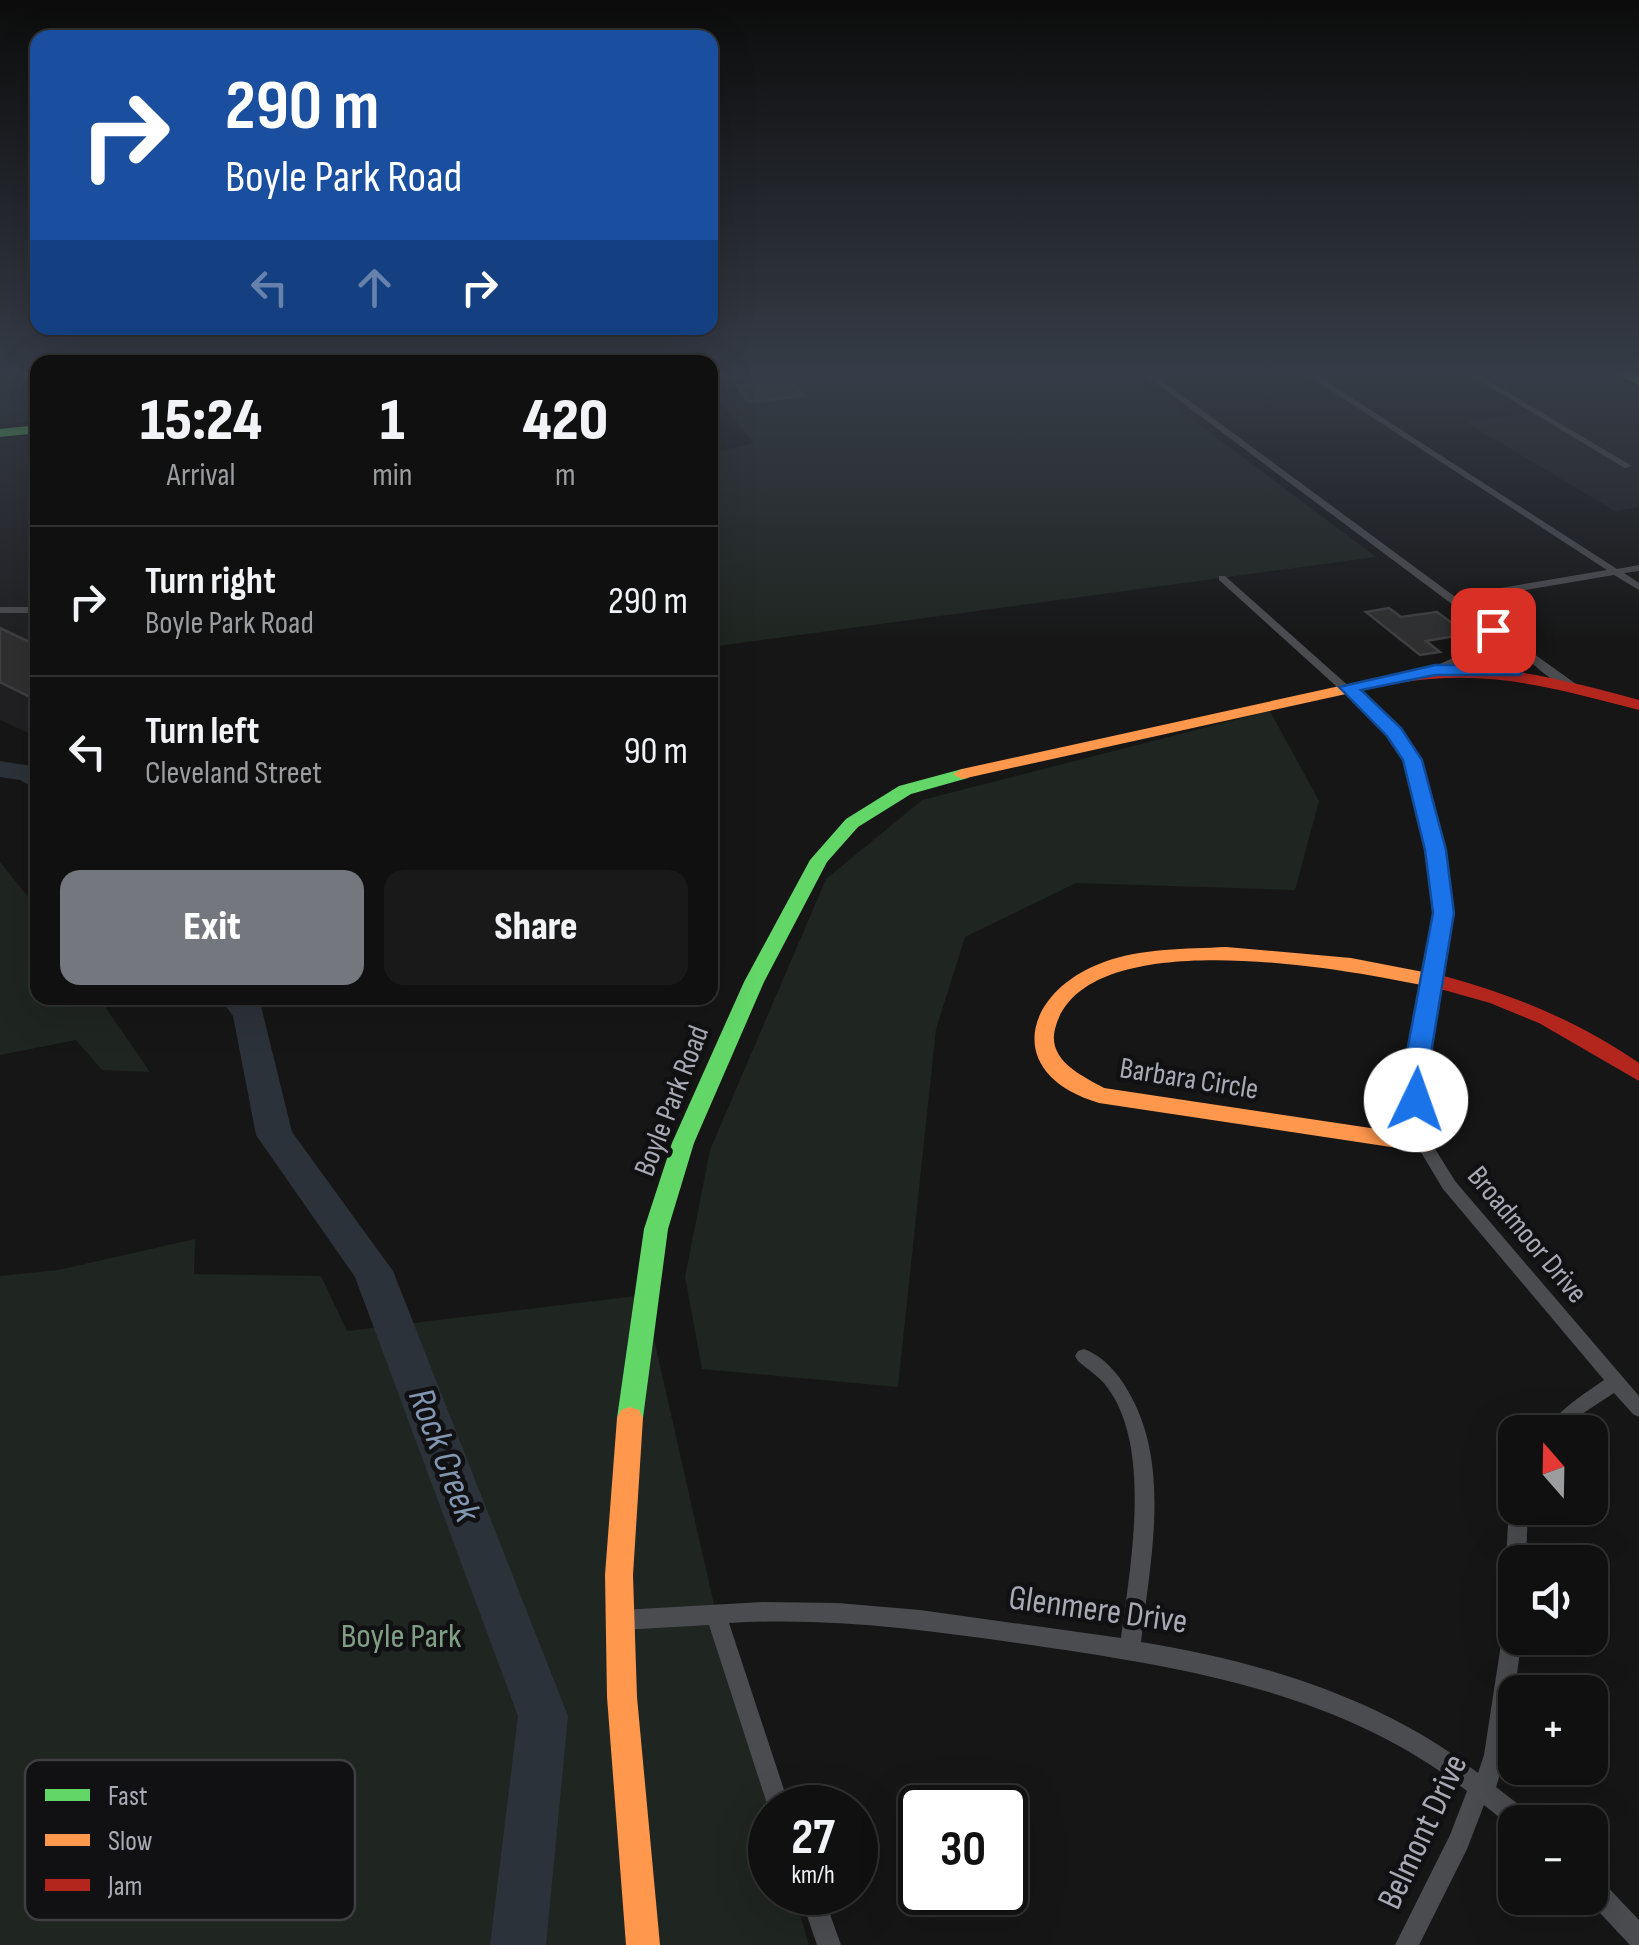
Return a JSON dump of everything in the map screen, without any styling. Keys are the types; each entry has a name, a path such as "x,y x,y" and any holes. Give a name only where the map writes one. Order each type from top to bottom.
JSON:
{"street":[{"path":"1266,462 1504,638 1523,648 1549,674 1578,688"},
{"path":"1445,462 1639,586"},
{"path":"1621,462 1628,466"},
{"path":"1454,599 1639,568"},
{"name":"Broadmoor Drive","path":"1222,578 1394,732 1421,782 1444,913 1414,1078 1424,1144 1449,1185 1639,1409"},
{"path":"0,610 30,610"},
{"path":"1435,670 1482,653 1491,645 1493,630"},
{"path":"1504,638 1518,665 1513,671"},
{"name":"Boyle Park Road","path":"643,1945 622,1697 619,1575 632,1397 656,1229 683,1144 726,1041 808,879 829,846 852,822 923,784 1435,670 1513,671 1639,705"},
{"name":"Barbara Circle","path":"1424,1144 1098,1094 1061,1071 1047,1051 1042,1027 1056,997 1071,984 1097,970 1156,955 1208,954 1316,962 1431,980"},
{"path":"1431,980 1493,995 1560,1020 1610,1049 1639,1074"},
{"path":"1084,1356 1109,1373 1129,1400 1142,1466 1142,1524 1130,1648"},
{"path":"1572,1415 1616,1382"},
{"name":"Belmont Drive","path":"1407,1945 1459,1841 1479,1788 1488,1779 1511,1644 1518,1525"},
{"name":"Glenmere Drive","path":"621,1620 830,1613 1130,1648 1218,1663 1323,1696 1428,1751 1501,1805"},
{"path":"717,1618 771,1785"},
{"path":"1608,1904 1639,1937"},
{"path":"818,1915 829,1945"}],"shaded area":[{"path":"0,462 30,462 30,734 0,720"},
{"path":"1532,462 1639,462 1639,507 1615,511"}],"green space":[{"path":"718,462 1249,462 1376,557 718,646"},
{"path":"1270,711 1319,801 1295,890 1076,883 965,937 936,1029 898,1387 702,1369 685,1277 710,1150 826,879 922,800"},
{"path":"0,862 30,899 30,1005 104,1005 150,1072 102,1070 76,1040 0,1055"},
{"name":"Boyle Park","path":"195,1239 194,1274 321,1276 347,1331 644,1295 717,1618 764,1785 748,1785 748,1915 800,1915 809,1945 0,1945 0,1276 58,1270"}],"building":[{"path":"1389,608 1401,617 1437,612 1467,634 1426,641 1440,652 1420,655 1366,612"},
{"path":"0,628 30,642 30,697 0,682"}],"waterway":[{"name":"Rock Creek","path":"0,769 30,775"},
{"name":"Rock Creek","path":"242,1005 249,1014 274,1135 373,1271 543,1716 518,1945"}],"traffic: fast":[{"path":"630,1418 656,1229 683,1143 754,982 819,860 852,823 905,790 962,774"}],"traffic: slow":[{"path":"962,774 1399,678"},
{"path":"1424,1144 1099,1095 1057,1068 1045,1049 1043,1037 1045,1024 1069,989 1110,967 1164,956 1226,953 1290,957 1444,983"},
{"path":"630,1418 619,1575 622,1697 643,1945"}],"traffic: jam":[{"path":"1399,678 1491,672 1549,681 1639,705"},
{"path":"1444,983 1497,998 1546,1018 1639,1074"}],"route":[{"path":"1416,1100 1414,1078 1444,913 1436,850 1413,760 1394,732 1348,687 1454,668 1513,671 1518,665 1514,654 1508,642 1493,630"}]}
